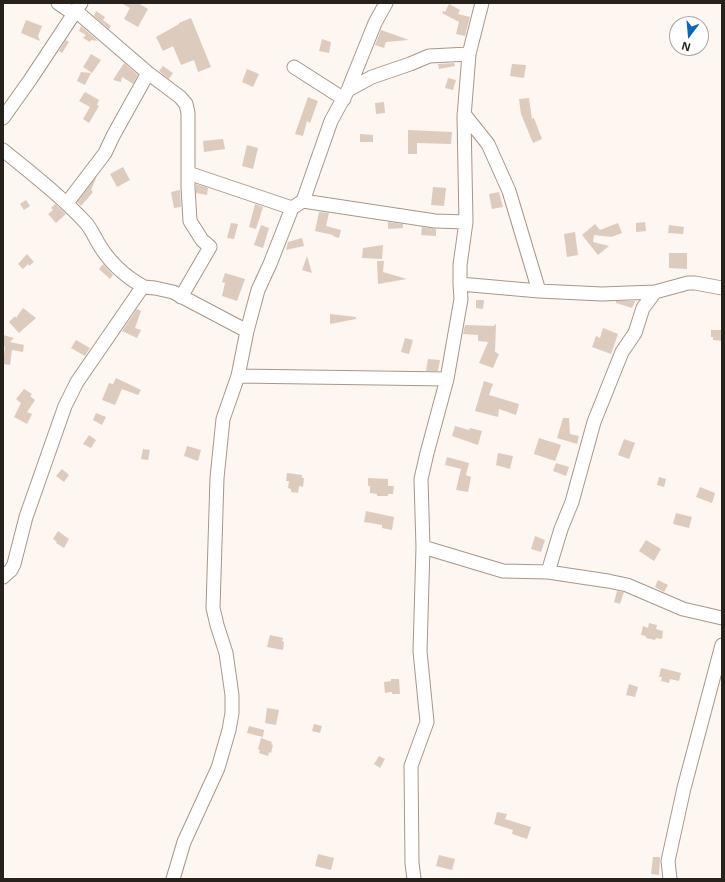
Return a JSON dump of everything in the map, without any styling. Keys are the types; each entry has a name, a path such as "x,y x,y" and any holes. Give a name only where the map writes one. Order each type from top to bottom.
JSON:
{"street":[{"path":"58,3 77,9 148,73 180,97 186,104 188,113 190,221 202,240 210,247 181,298"},
{"path":"173,879 184,842 218,768 229,730 232,713 232,695 226,653 213,608 217,478 223,419 238,376 247,331 258,290 292,208 303,201 331,121 346,94 375,23 386,3"},
{"path":"414,879 412,863 411,766 427,722 420,651 423,547 422,479 426,453 447,379 461,299 460,265 466,222 464,114 469,54 482,3"},
{"path":"3,118 77,9"},
{"path":"346,94 372,77 429,56 469,54"},
{"path":"294,67 346,94"},
{"path":"67,204 105,153 112,136 148,73"},
{"path":"464,114 488,144 509,191 539,291"},
{"path":"3,150 67,204 92,231 96,241 115,266 129,279 144,287 173,292 181,298 247,331"},
{"path":"188,173 292,208"},
{"path":"303,201 435,221 466,222"},
{"path":"460,284 539,291 602,294 655,292 688,283 722,288"},
{"path":"3,577 11,570 14,564 26,516 65,406 78,382 138,292 144,287"},
{"path":"548,572 561,529 572,502 594,422 622,352 635,333 644,308 655,292"},
{"path":"238,376 447,379"},
{"path":"423,547 503,571 548,572 627,585 683,609 722,618"},
{"path":"670,879 668,861 684,788 722,645"}],"building":[{"path":"121,3 138,3 148,9 138,27 124,19 130,8"},
{"path":"449,4 460,10 458,14 470,17 465,36 456,34 459,22 442,13 443,11 445,12"},
{"path":"96,11 105,17 103,20 111,26 109,29 94,16"},
{"path":"191,18 211,67 198,72 194,60 181,65 173,46 163,51 156,37 179,23"},
{"path":"26,20 42,26 38,36 40,41 21,33"},
{"path":"81,26 98,41 91,40 90,42 83,38 86,35 79,31"},
{"path":"381,30 409,40 386,42 384,48 375,45"},
{"path":"322,39 331,42 329,53 319,51"},
{"path":"66,40 69,42 62,53 59,51"},
{"path":"91,54 101,60 92,73 83,67"},
{"path":"124,63 138,75 133,84 122,77 121,82 113,80"},
{"path":"454,63 455,66 439,69 438,64"},
{"path":"512,64 526,65 524,78 510,76"},
{"path":"163,66 173,73 169,79 159,71"},
{"path":"247,69 259,74 253,87 242,82"},
{"path":"81,72 91,73 85,85 77,81"},
{"path":"448,78 456,80 453,90 445,88"},
{"path":"85,92 99,100 97,105 99,106 89,123 83,119 90,107 79,101"},
{"path":"308,97 318,101 310,123 307,121 303,136 295,134"},
{"path":"529,98 532,119 534,118 542,139 533,143 521,114 519,99"},
{"path":"384,102 385,113 376,114 375,103"},
{"path":"408,130 452,132 451,144 417,143 417,154 408,154"},
{"path":"360,134 373,135 373,142 360,142"},
{"path":"223,139 225,149 204,152 203,141"},
{"path":"247,145 258,148 253,169 242,166"},
{"path":"123,167 130,180 117,187 110,174"},
{"path":"97,176 91,190 93,192 81,206 77,202"},
{"path":"196,184 208,188 207,195 196,193"},
{"path":"433,187 446,188 444,206 431,205"},
{"path":"180,190 181,207 174,208 171,192"},
{"path":"499,192 503,207 492,209 489,194"},
{"path":"26,200 30,206 24,210 20,204"},
{"path":"55,204 66,214 56,223 48,214 53,210 51,208"},
{"path":"255,204 263,207 256,229 249,227"},
{"path":"319,212 329,213 326,226 341,230 339,238 315,231"},
{"path":"388,222 403,224 403,228 388,229"},
{"path":"645,222 646,231 636,232 636,223"},
{"path":"231,223 238,224 234,239 227,238"},
{"path":"618,223 622,233 611,237 594,235 593,242 609,246 598,255 582,235 595,224 600,230"},
{"path":"261,225 269,228 263,248 254,245"},
{"path":"669,225 684,227 683,234 668,233"},
{"path":"422,227 436,229 436,236 421,235"},
{"path":"575,232 578,255 567,257 564,234"},
{"path":"302,238 304,246 286,250 288,242"},
{"path":"383,245 382,259 362,258 363,248"},
{"path":"669,253 687,253 687,269 669,268"},
{"path":"27,254 34,262 29,266 28,264 23,269 18,264"},
{"path":"307,256 312,273 302,270"},
{"path":"377,261 384,261 383,272 407,279 378,284"},
{"path":"103,264 113,275 110,279 99,269"},
{"path":"225,273 245,279 237,301 222,296 225,283 222,282"},
{"path":"476,300 484,300 483,309 476,308"},
{"path":"616,301 635,301 632,308 616,303"},
{"path":"23,308 36,318 19,333 9,322 15,316 16,318"},
{"path":"137,309 141,311 135,328 141,330 137,338 122,331"},
{"path":"330,314 356,317 356,319 330,324"},
{"path":"495,324 495,352 499,354 493,368 479,363 488,342 478,341 478,335 463,334 465,325 494,326"},
{"path":"603,328 618,334 611,354 592,347 596,336 600,338"},
{"path":"711,330 722,330 722,341 713,340 713,337 711,337"},
{"path":"3,335 14,338 10,342 24,345 23,352 12,350 10,365 3,364 5,346 3,348"},
{"path":"405,338 413,340 409,354 401,352"},
{"path":"76,340 90,348 85,356 71,348"},
{"path":"428,359 440,360 438,371 426,371"},
{"path":"116,378 141,390 138,395 122,389 115,405 102,400 109,383 113,384"},
{"path":"484,381 493,384 489,395 519,404 516,415 499,409 498,417 475,411"},
{"path":"24,389 32,394 30,396 35,400 27,412 32,414 27,424 14,417 21,403 16,399"},
{"path":"96,413 106,417 102,425 93,420"},
{"path":"563,418 569,418 570,434 579,436 577,444 557,438"},
{"path":"455,426 469,430 470,428 482,431 478,445 452,436"},
{"path":"89,435 96,440 91,448 83,444"},
{"path":"539,438 561,445 555,461 534,454"},
{"path":"624,439 635,443 629,459 618,455"},
{"path":"187,446 201,450 198,461 184,456"},
{"path":"143,449 150,450 148,460 141,459"},
{"path":"498,453 513,456 510,469 496,465"},
{"path":"447,457 469,463 466,475 471,477 468,492 456,490 461,469 445,465"},
{"path":"556,463 569,467 566,476 553,471"},
{"path":"62,469 69,475 64,482 56,476"},
{"path":"287,473 302,475 302,478 304,478 303,487 299,486 298,493 291,492 291,489 288,488 289,481 286,481"},
{"path":"659,477 666,479 664,487 657,485"},
{"path":"368,478 388,479 388,486 394,486 393,494 388,494 388,496 377,496 377,494 370,493"},
{"path":"700,487 715,493 712,503 696,497"},
{"path":"366,511 394,517 392,530 382,528 382,525 364,522"},
{"path":"676,513 692,517 689,528 673,524"},
{"path":"58,531 69,539 64,548 53,539"},
{"path":"535,536 545,540 541,552 531,549"},
{"path":"646,540 661,549 654,561 639,551"},
{"path":"658,580 668,585 664,592 655,587"},
{"path":"617,591 624,592 620,604 614,602"},
{"path":"649,623 657,625 656,629 663,631 662,639 656,638 655,640 641,635 643,626 648,628"},
{"path":"270,635 283,638 283,650 267,647"},
{"path":"661,668 681,673 679,681 670,679 669,683 661,681 662,677 659,677"},
{"path":"391,679 399,679 400,694 392,694 392,692 385,693 384,682 391,681"},
{"path":"629,684 638,687 635,697 626,695"},
{"path":"267,708 279,710 276,725 265,723"},
{"path":"314,724 322,726 320,733 312,731"},
{"path":"249,726 264,730 263,737 247,733"},
{"path":"261,738 272,742 271,744 273,745 271,753 269,752 268,756 259,753 260,750 258,749"},
{"path":"379,756 385,759 380,768 374,764"},
{"path":"497,812 507,814 505,819 531,827 527,839 512,834 513,830 494,824"},
{"path":"318,854 334,858 331,870 315,866"},
{"path":"439,855 455,859 452,870 436,866"},
{"path":"653,857 660,857 659,875 651,874"}]}
